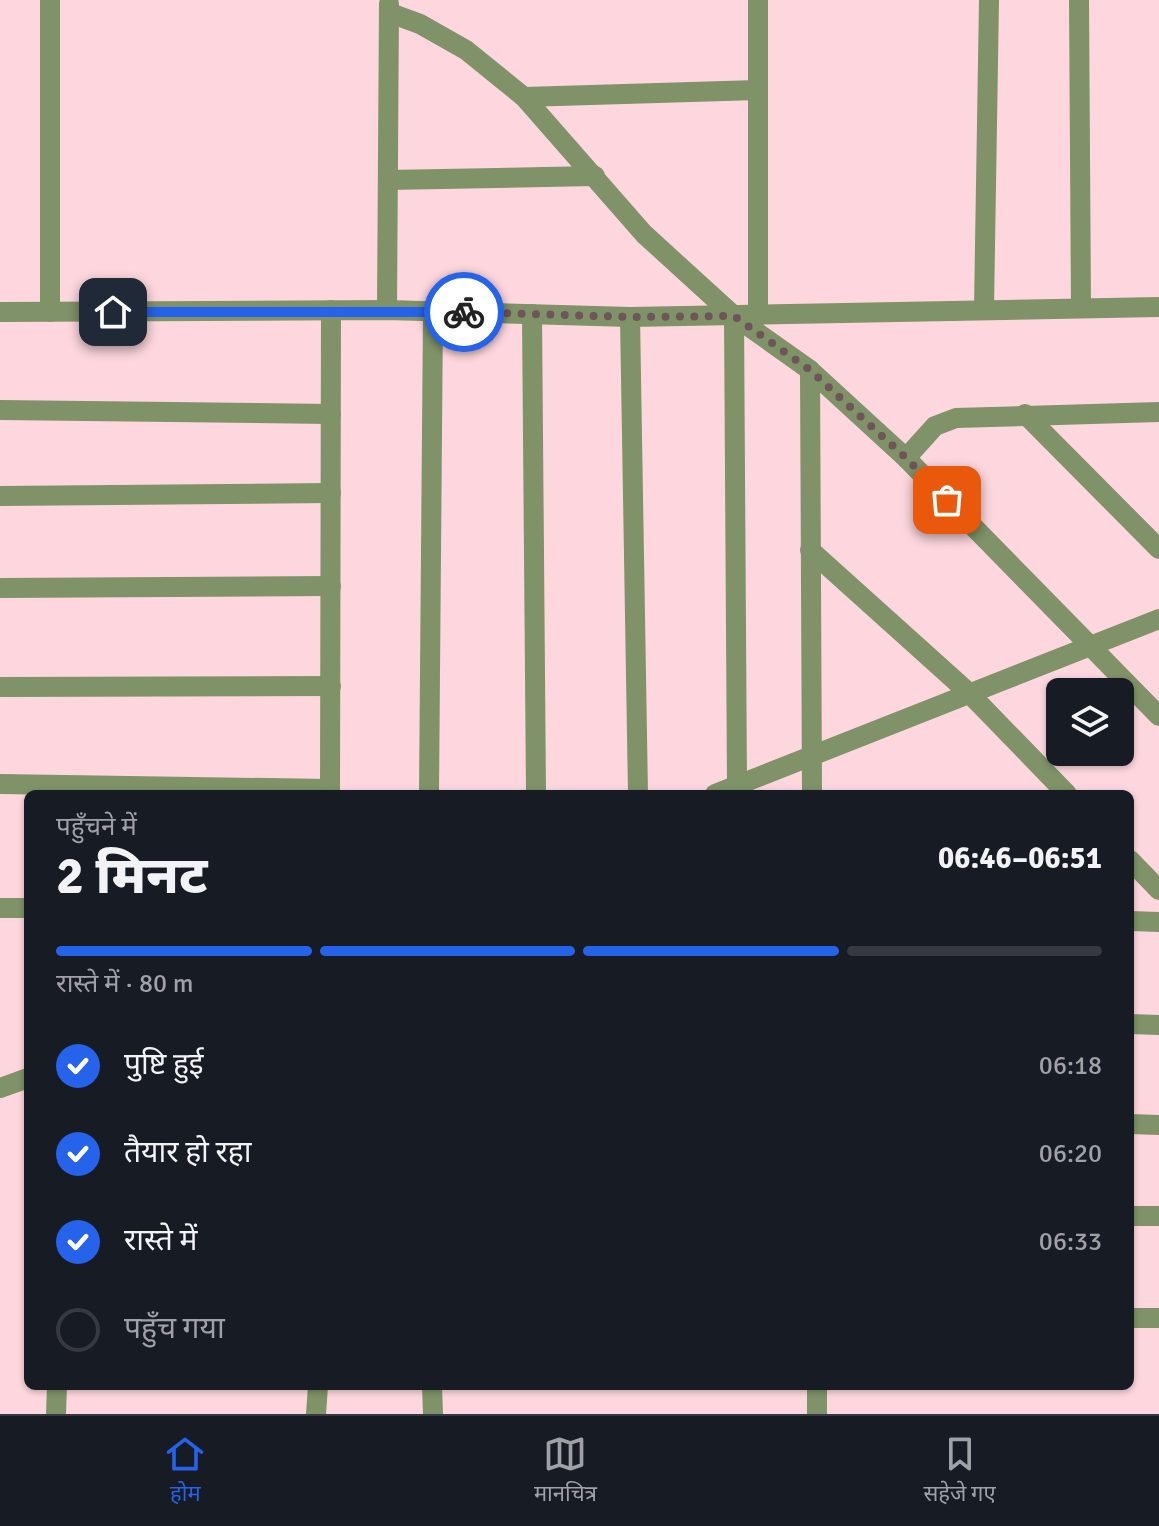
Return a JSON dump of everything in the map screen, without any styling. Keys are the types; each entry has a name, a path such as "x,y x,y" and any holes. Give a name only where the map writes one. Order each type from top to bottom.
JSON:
{"street":[{"path":"50,0 50,312"},
{"path":"758,0 758,316"},
{"path":"984,308 989,0"},
{"path":"1079,0 1081,308"},
{"path":"387,310 389,6 466,50 524,97 644,234 734,316 810,370 906,458 1159,716"},
{"path":"524,97 758,90"},
{"path":"388,180 595,176"},
{"path":"0,312 387,310 630,317 1159,307"},
{"path":"330,790 331,310"},
{"path":"429,790 433,312"},
{"path":"532,314 536,790"},
{"path":"734,316 737,785"},
{"path":"630,317 638,790"},
{"path":"810,370 812,790"},
{"path":"0,410 331,414"},
{"path":"906,458 935,426 956,418 1159,412"},
{"path":"1025,414 1159,549"},
{"path":"0,496 331,493"},
{"path":"810,550 969,693 1063,790"},
{"path":"0,588 331,586"},
{"path":"725,790 1159,619"},
{"path":"0,687 331,686"},
{"path":"0,784 248,790"},
{"path":"1134,864 1159,890"},
{"path":"0,908 24,908"},
{"path":"1134,921 1159,922"},
{"path":"1134,1024 1159,1025"},
{"path":"0,1088 24,1079"},
{"path":"1134,1124 1159,1125"},
{"path":"1134,1216 1159,1216"},
{"path":"1134,1318 1159,1318"},
{"path":"56,1414 57,1390"},
{"path":"316,1414 318,1390"},
{"path":"432,1390 433,1414"},
{"path":"817,1390 817,1414"}],"way so far":[{"path":"464,312 630,317 734,316 810,370 947,500"}],"route":[{"path":"113,312 464,312"}]}
